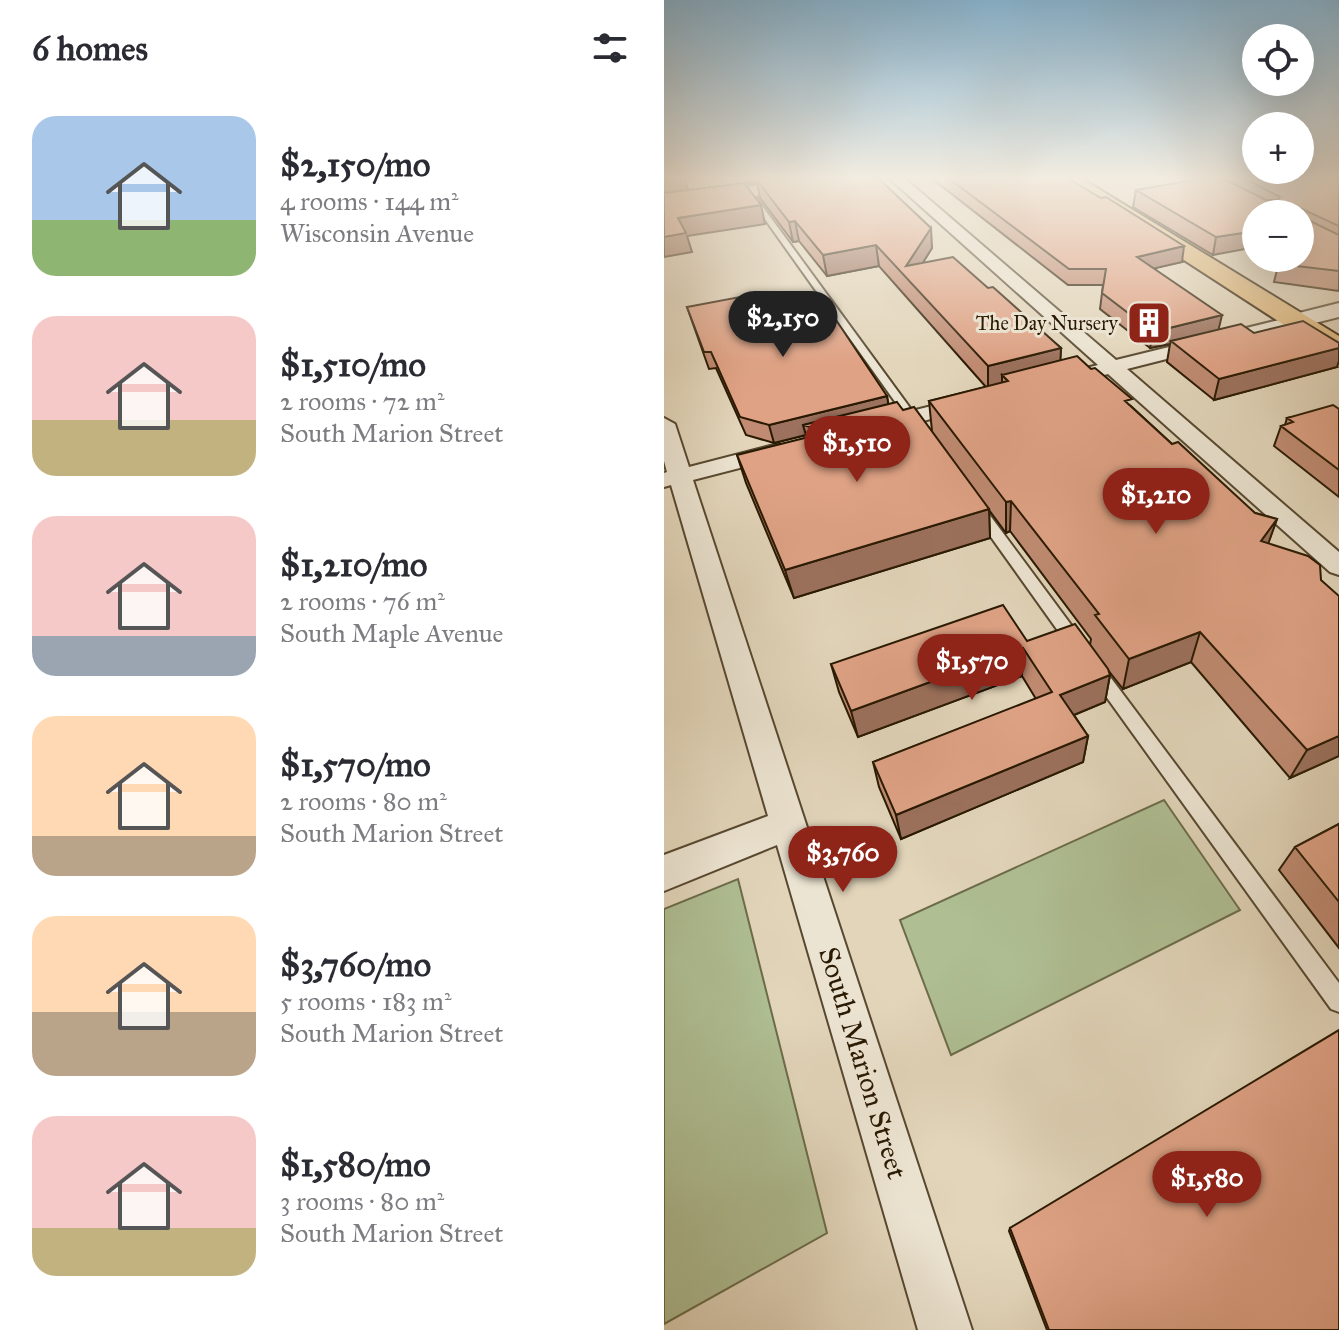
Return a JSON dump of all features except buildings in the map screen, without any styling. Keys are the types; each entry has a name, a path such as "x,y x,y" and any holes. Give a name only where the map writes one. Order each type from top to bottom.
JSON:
{"main road":[{"path":"1165,239 1339,348"}],"street":[{"path":"966,239 1339,566"},
{"path":"1043,384 1339,310"},
{"path":"851,433 917,425 985,399"},
{"name":"South Marion Street","path":"664,424 672,478 789,824 945,1330"},
{"path":"672,478 805,444"},
{"path":"664,873 789,824"}],"lane":[{"path":"784,239 917,425"},
{"path":"968,495 1339,1001"}],"green space":[{"path":"1164,800 1240,910 951,1055 900,920"},
{"path":"738,879 827,1233 664,1324 664,909"}],"place":[{"name":"The Day Nursery","path":"1149,323"}]}
